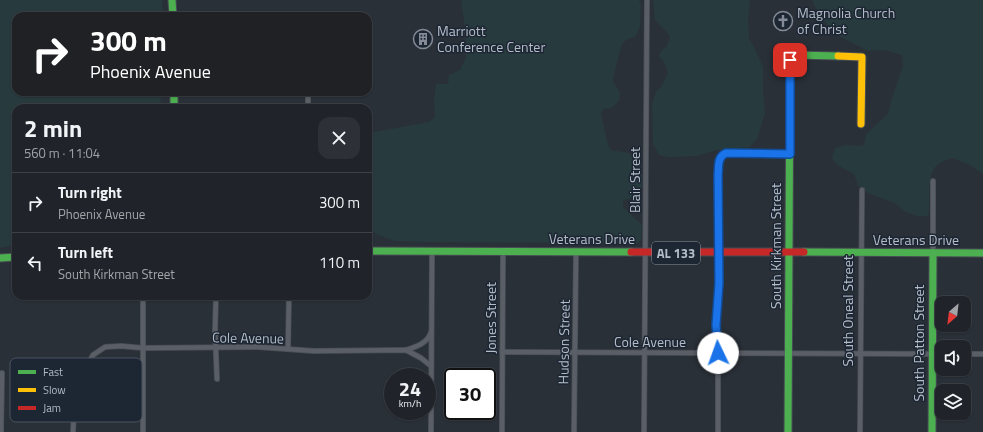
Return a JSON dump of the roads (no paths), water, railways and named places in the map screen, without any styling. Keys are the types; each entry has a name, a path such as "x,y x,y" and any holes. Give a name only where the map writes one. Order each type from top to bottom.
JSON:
{"street":[{"path":"172,0 173,12"},
{"name":"Blair Street","path":"644,432 647,0"},
{"name":"South Kirkman Street","path":"788,432 790,60 795,56 800,55 862,57 861,124"},
{"path":"718,432 718,353 716,325 719,283 719,159 726,153 790,154"},
{"path":"933,181 933,253"},
{"name":"South Oneal Street","path":"860,432 862,190"},
{"name":"Veterans Drive","path":"372,251 983,253"},
{"path":"431,432 432,251"},
{"name":"Jones Street","path":"502,432 503,252"},
{"name":"Hudson Street","path":"574,432 576,252"},
{"name":"South Patton Street","path":"932,432 933,253"},
{"path":"0,258 12,257"},
{"path":"143,300 143,432"},
{"path":"216,300 217,379"},
{"path":"288,349 289,300"},
{"name":"Cole Avenue","path":"91,358 93,355 105,347 121,346 143,348 258,347 314,351 398,351 414,348 423,343 430,335 432,328"},
{"path":"406,350 421,358 431,366"},
{"name":"Cole Avenue","path":"502,352 932,354"},
{"path":"971,354 983,354"},
{"path":"1,432 2,373"},
{"name":"Cole Avenue","path":"74,422 74,432"}],"place":[{"name":"Magnolia Church of Christ","path":"783,21"},
{"name":"Marriott Conference Center","path":"423,39"}]}
